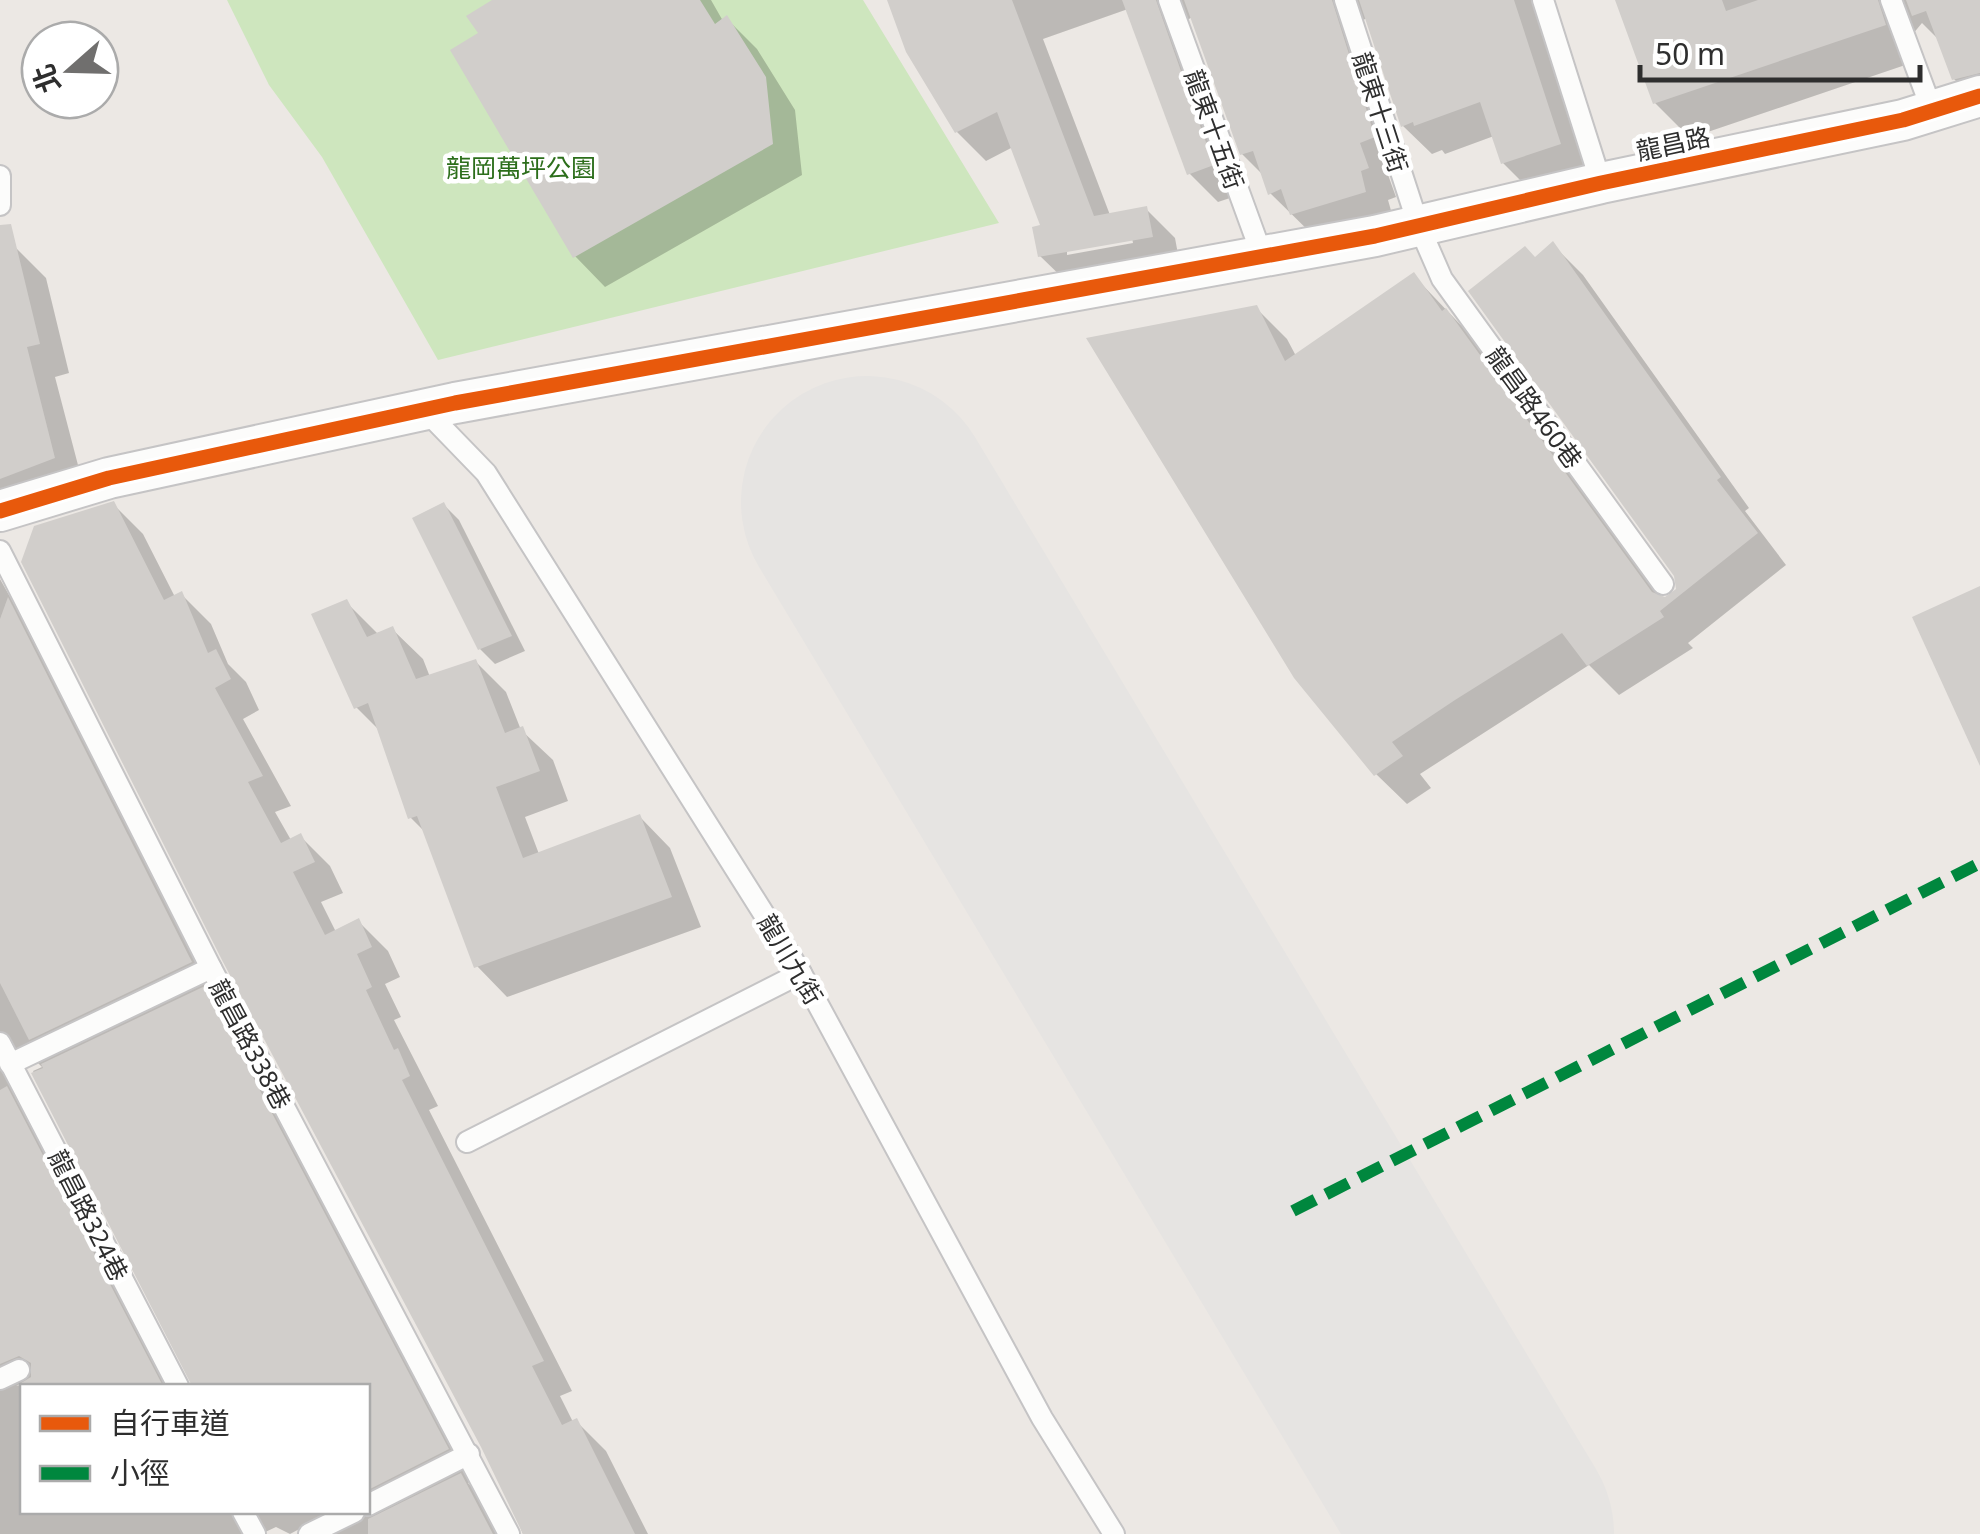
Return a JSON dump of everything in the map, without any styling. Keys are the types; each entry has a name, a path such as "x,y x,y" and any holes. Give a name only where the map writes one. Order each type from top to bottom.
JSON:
{"street":[{"name":"龍昌路","path":"0,511 109,478 455,403 1375,236 1933,112 1980,96"}],"lane":[{"name":"龍東十五街","path":"1169,0 1262,258"},
{"name":"龍東十三街","path":"1344,0 1418,224"},
{"path":"1544,0 1602,183"},
{"path":"1891,0 1933,112"},
{"path":"0,176 0,205"},
{"name":"龍昌路460巷","path":"1418,224 1442,278 1663,584"},
{"name":"龍川九街","path":"426,412 486,473 801,973 1042,1418 1114,1534"},
{"name":"龍昌路338巷","path":"0,551 211,968 509,1534"},
{"path":"10,1064 211,968"},
{"path":"467,1142 801,973"},
{"name":"龍昌路324巷","path":"0,1042 177,1384"},
{"path":"370,1504 469,1454"},
{"path":"308,1534 350,1514"}],"green space":[{"name":"龍岡萬坪公園","path":"227,0 863,0 999,223 438,360 322,157 269,85"}],"building":[{"path":"492,0 700,0 715,24 727,15 766,77 773,144 573,258 450,50 478,33 466,16"},
{"path":"887,0 1012,0 1094,216 1147,206 1153,237 1038,257 1032,227 1040,225 997,112 955,133 906,52"},
{"path":"1122,0 1156,0 1214,165 1187,175"},
{"path":"1184,0 1332,0 1375,137 1360,143 1369,168 1361,171 1366,192 1290,215 1281,189 1268,195 1253,151 1240,155"},
{"path":"1359,0 1514,0 1561,144 1501,164 1480,102 1401,127"},
{"path":"1615,0 1722,0 1726,11 1758,0 1878,0 1886,25 1653,104"},
{"path":"1906,0 1980,0 1980,73 1952,80 1926,11 1912,16"},
{"path":"11,224 40,344 27,347 55,458 0,479 0,225"},
{"path":"1553,241 1721,477 1717,480 1758,533 1660,611 1664,617 1587,666 1562,633 1392,742 1403,756 1374,776 1294,678 1086,338 1257,305 1285,361 1414,272 1442,311 1446,308 1652,592 1665,597 1676,589 1674,576 1468,291 1525,246 1535,257"},
{"path":"114,501 164,600 182,591 208,653 216,649 231,679 215,688 263,776 248,782 281,843 301,833 315,862 293,872 325,935 359,918 372,947 357,954 372,987 366,990 410,1076 402,1080 544,1361 532,1366 562,1425 577,1418 635,1534 523,1534 481,1447 223,962 21,562 34,526"},
{"path":"444,502 512,636 478,650 412,518"},
{"path":"1980,586 1980,766 1912,617"},
{"path":"8,597 192,962 29,1040 0,983 0,619"},
{"path":"347,599 367,637 393,626 416,679 476,659 505,733 523,726 540,771 496,787 523,858 640,814 672,897 474,968 417,816 408,819 368,703 354,709 311,614"},
{"path":"205,986 449,1449 370,1489 370,1384 191,1384 31,1073 43,1068 41,1064"},
{"path":"7,1086 162,1384 16,1386 31,1377 31,1363 19,1356 0,1364 0,1090"},
{"path":"461,1473 493,1534 368,1534 368,1519"}],"runway":[{"path":"867,502 1488,1534"}],"marked path":[{"path":"1293,1211 1980,863"}],"cycle path":[{"path":"0,511 109,478 455,403 1375,236 1601,183 1903,120 1980,96"}]}
